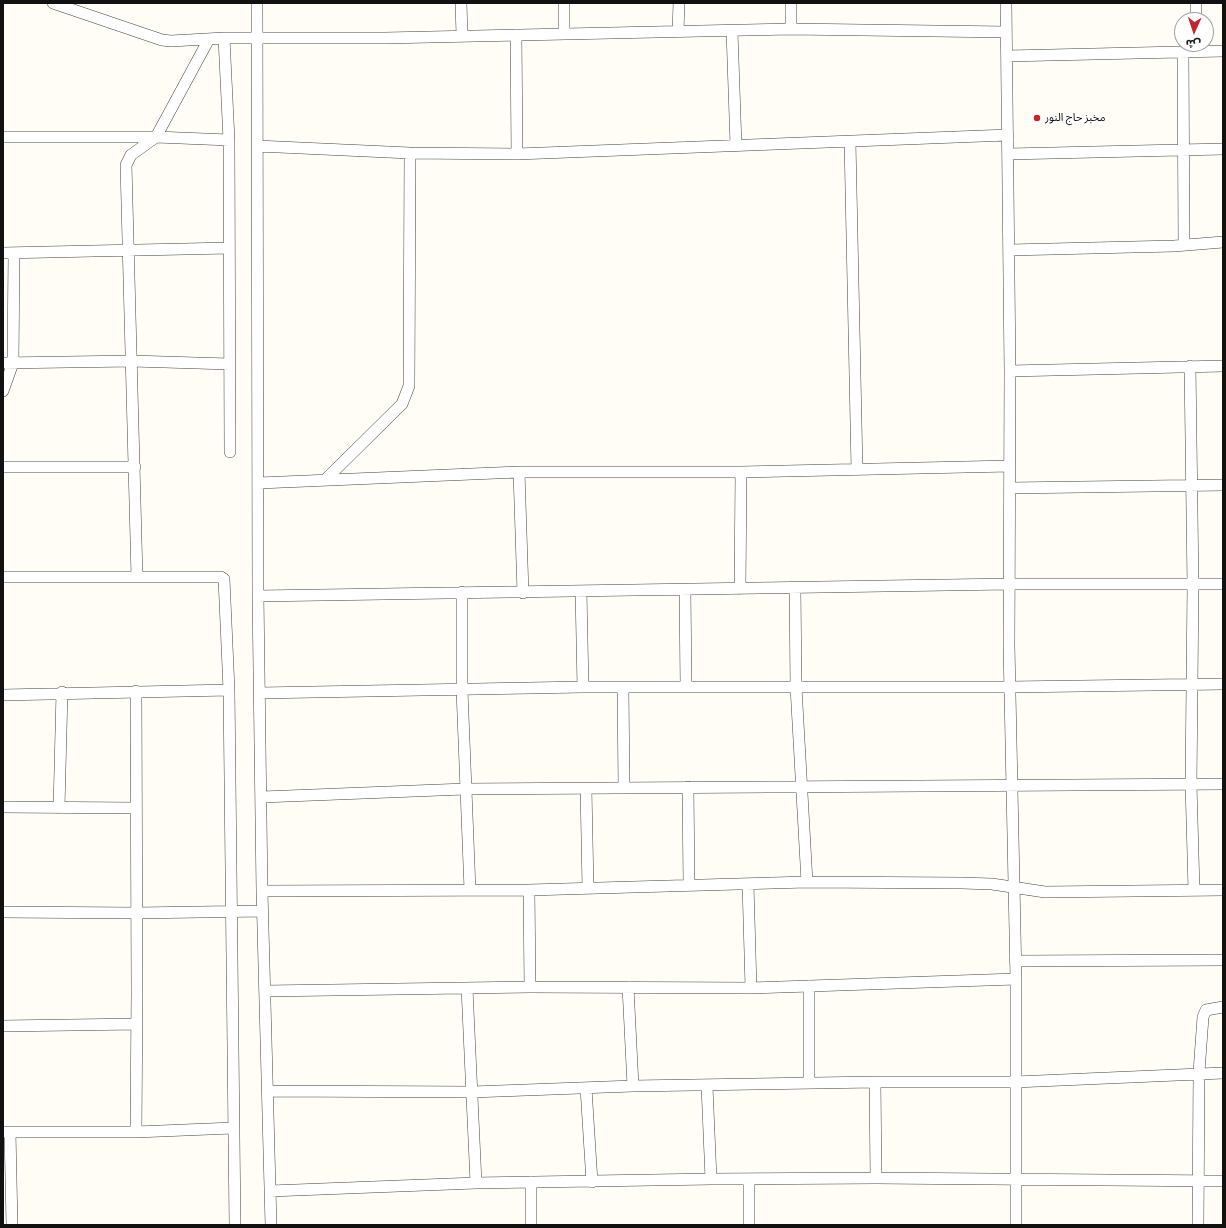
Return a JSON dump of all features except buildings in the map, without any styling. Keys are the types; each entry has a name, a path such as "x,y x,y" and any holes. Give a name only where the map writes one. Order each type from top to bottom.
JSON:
{"street":[{"path":"53,3 162,40 224,38 385,38 462,35 790,29 1006,32"},
{"path":"258,3 258,596 262,797 262,891 266,991 271,1225"},
{"path":"461,3 462,35"},
{"path":"564,3 564,34"},
{"path":"678,31 679,3"},
{"path":"790,29 791,3"},
{"path":"1006,3 1010,250 1010,687 1016,979 1016,1225"},
{"path":"732,31 736,146"},
{"path":"516,35 517,154"},
{"path":"224,38 228,140 230,452"},
{"path":"137,577 127,160 136,150 156,138 209,39"},
{"path":"1007,56 1174,51"},
{"path":"1183,52 1184,245"},
{"path":"257,146 410,153 517,154 1008,135"},
{"path":"3,137 228,140"},
{"path":"850,142 857,469"},
{"path":"1008,154 1223,149"},
{"path":"325,480 402,404 409,386 410,153"},
{"path":"1010,250 1184,245 1223,242"},
{"path":"3,391 8,363 8,253 229,248"},
{"path":"8,363 132,361 229,364"},
{"path":"1190,366 1193,585 1191,784 1194,890"},
{"path":"1010,370 1223,366"},
{"path":"259,483 519,472 741,472 1010,466"},
{"path":"3,467 135,467"},
{"path":"519,472 523,592"},
{"path":"740,589 741,472"},
{"path":"1010,488 1223,485"},
{"path":"3,577 220,577 224,579 229,690 233,1128 236,1225"},
{"path":"258,596 1009,584 1223,584"},
{"path":"795,588 796,687 807,882"},
{"path":"581,590 582,687"},
{"path":"685,590 686,687"},
{"path":"462,592 462,690 470,890"},
{"path":"260,693 582,687 1010,687 1223,684"},
{"path":"622,688 624,788"},
{"path":"3,695 62,692 229,690"},
{"path":"136,691 136,1132"},
{"path":"59,808 62,692"},
{"path":"262,797 465,789 688,787 801,788 1223,784"},
{"path":"688,787 689,885"},
{"path":"586,789 588,888"},
{"path":"3,807 136,808"},
{"path":"262,891 529,890 807,882 992,884 1045,892 1223,890"},
{"path":"748,884 751,988"},
{"path":"529,890 530,987"},
{"path":"3,912 137,913 263,911"},
{"path":"1015,961 1223,960"},
{"path":"266,991 530,987 751,988 1016,979"},
{"path":"809,986 809,1084"},
{"path":"467,988 476,1183"},
{"path":"628,988 632,1086"},
{"path":"1198,1225 1199,1072 1204,1013 1211,1008 1223,1007"},
{"path":"3,1026 137,1024"},
{"path":"268,1091 472,1092 632,1086 707,1086 875,1082 1015,1082 1199,1072 1223,1073"},
{"path":"875,1082 876,1178"},
{"path":"707,1086 711,1179"},
{"path":"586,1088 592,1182"},
{"path":"12,1225 7,1132 136,1132 233,1128"},
{"path":"270,1191 476,1183 711,1179 749,1180 876,1178 1223,1181"},
{"path":"749,1180 749,1225"},
{"path":"531,1182 531,1225"}],"place":[{"name":"مخبز حاج النور","path":"1037,118"}]}
